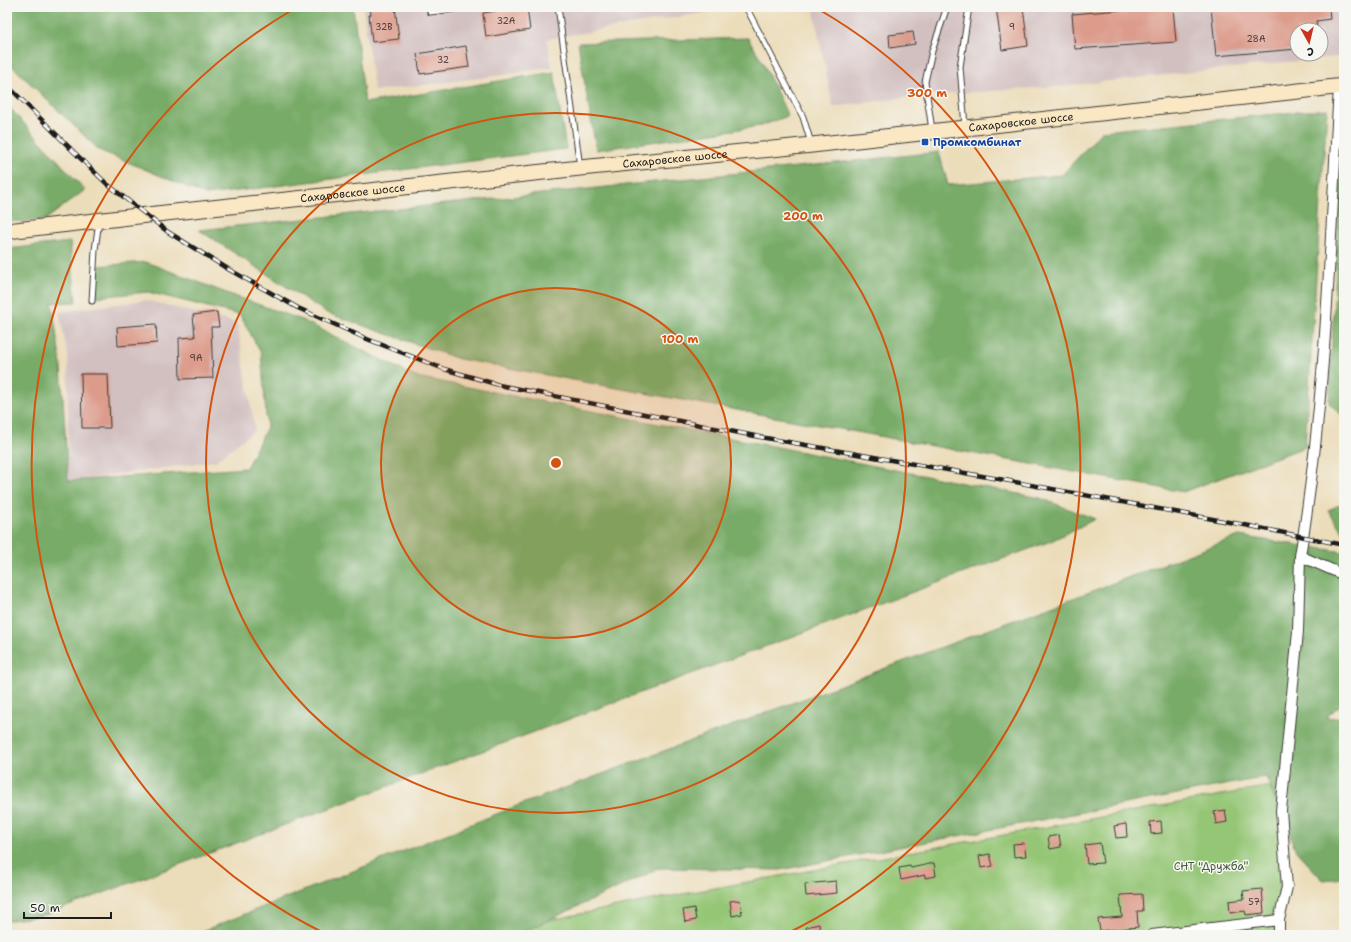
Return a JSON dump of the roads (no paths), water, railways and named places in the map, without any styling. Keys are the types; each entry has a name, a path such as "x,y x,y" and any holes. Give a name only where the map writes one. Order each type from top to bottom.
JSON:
{"main road":[{"name":"Сахаровское шоссе","path":"7,231 580,168 812,145 1341,86"}],"street":[{"path":"1280,935 1279,920 1287,886 1281,811 1298,631 1300,556 1310,498 1327,302 1341,86"},
{"path":"1300,556 1344,575"},
{"path":"1152,935 1279,920"}],"lane":[{"path":"429,7 430,12 469,7"},
{"path":"558,7 580,168"},
{"path":"746,7 803,117 812,145"},
{"path":"933,131 925,82 932,51 947,7"},
{"path":"965,127 960,67 969,7"},
{"path":"92,301 95,250 100,220"}],"railway":[{"path":"7,85 107,184 168,232 228,269 298,308 367,339 444,369 499,385 760,437 999,479 1344,545"}],"place":[{"name":"Промкомбинат","path":"925,142"}],"park label":[{"name":"СНТ \"Дружба\"","path":"1211,866"}]}
